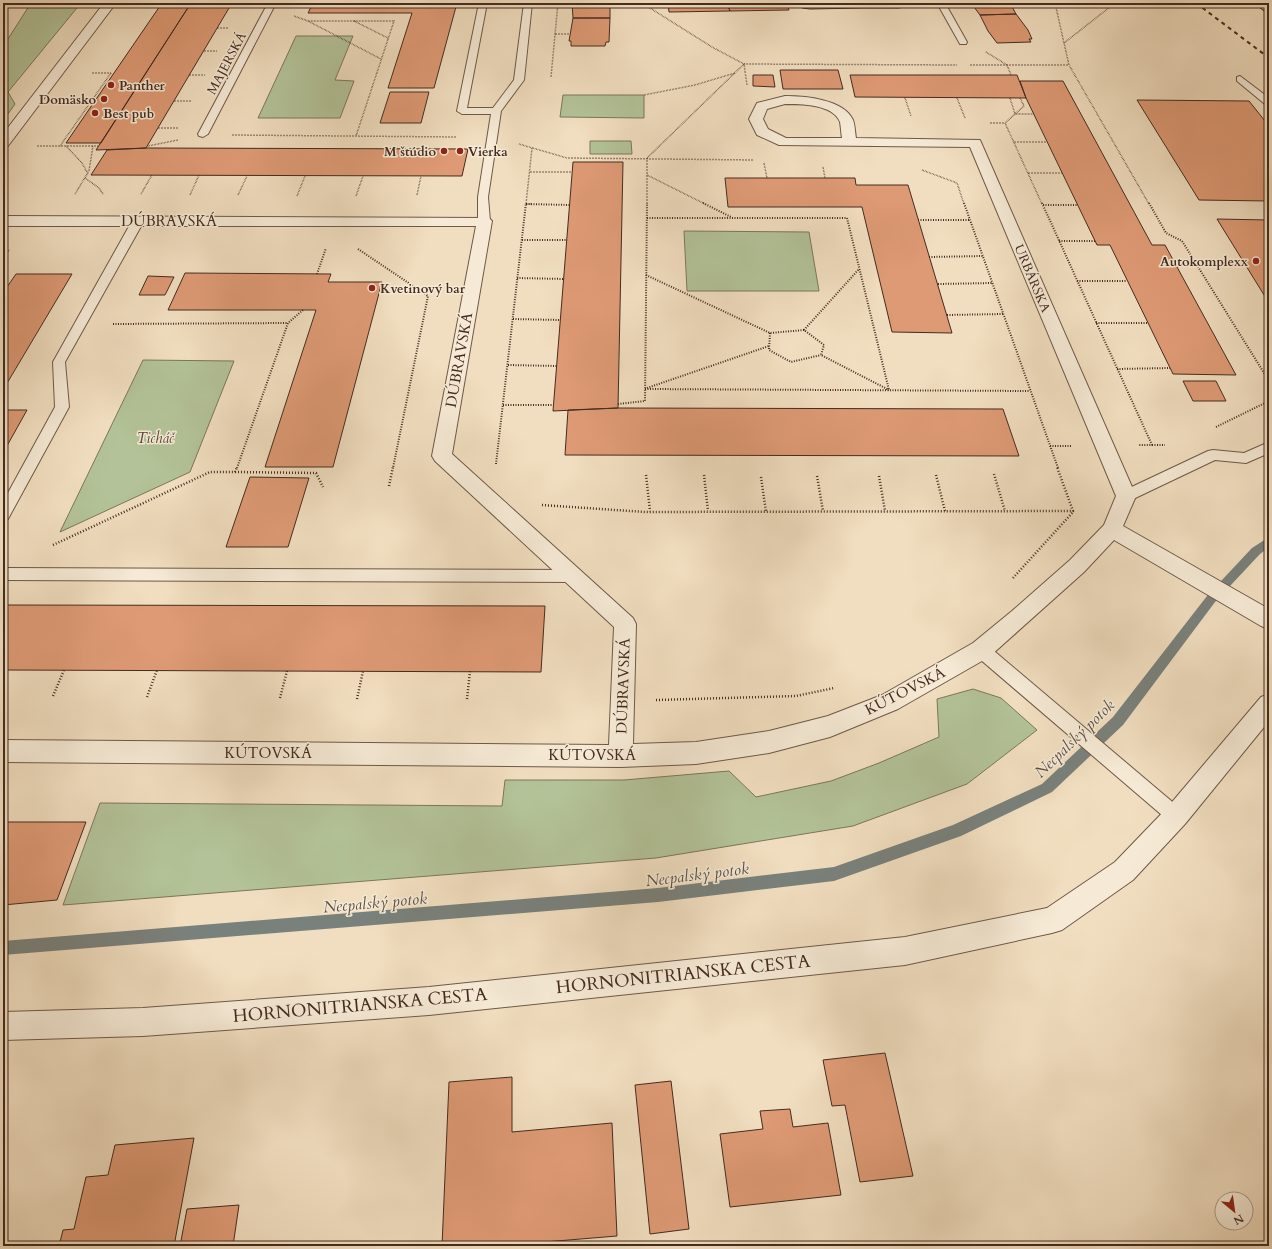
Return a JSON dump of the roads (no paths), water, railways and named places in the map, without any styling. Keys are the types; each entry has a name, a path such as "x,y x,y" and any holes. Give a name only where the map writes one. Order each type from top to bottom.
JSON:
{"main road":[{"path":"1261,3 1269,9"}],"street":[{"path":"3,143 110,3"},
{"name":"URBÁRSKA","path":"849,141 846,120 832,106 806,100 785,100 762,106 756,119 762,132 784,142 849,141 975,143 1126,496"},
{"name":"DÚBRAVSKÁ","path":"3,221 484,221 442,456 625,624 621,756"},
{"path":"1126,496 1112,529 1265,618"},
{"name":"KÚTOVSKÁ","path":"3,751 621,756 696,753 769,742 830,726 890,702 981,650 1077,566 1112,529"},
{"name":"HORNONITRIANSKA CESTA","path":"3,1026 143,1022 429,1001 905,951 1052,920 1124,871 1176,816 1269,704"}],"lane":[{"path":"483,3 462,111 496,111"},
{"path":"484,221 483,197 496,111 520,80 528,3"},
{"path":"940,3 963,42"},
{"name":"MAJERSKÁ","path":"203,134 271,5"},
{"path":"1240,79 1269,103"},
{"path":"3,515 62,407 59,362 138,221"},
{"path":"1126,496 1213,455 1246,458 1269,447"},
{"path":"3,574 572,576"},
{"path":"981,650 1176,816"}],"waterway":[{"name":"Necpalský potok","path":"3,948 658,895 834,874 956,831 1047,788 1118,721 1211,599 1256,551 1269,541"}],"railway":[{"path":"1196,3 1269,58"}],"place":[{"name":"Panther","path":"111,85"},
{"name":"Domäsko","path":"104,99"},
{"name":"Best pub","path":"95,113"},
{"name":"M štúdio","path":"444,151"},
{"name":"Vierka","path":"460,151"},
{"name":"Autokomplexx","path":"1256,261"},
{"name":"Kvetinový bar","path":"372,288"}],"park label":[{"name":"Ticháč","path":"155,438"}]}
